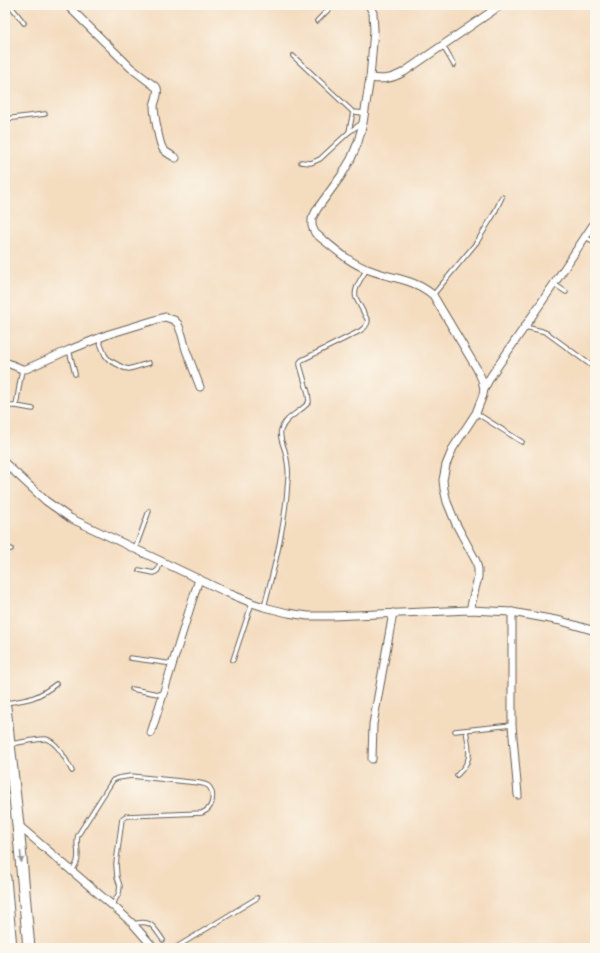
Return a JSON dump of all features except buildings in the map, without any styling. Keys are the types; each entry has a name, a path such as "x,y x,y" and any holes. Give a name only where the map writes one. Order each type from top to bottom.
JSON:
{"main road":[{"path":"5,707 18,825 29,948"},
{"path":"5,878 7,917 11,948"}],"street":[{"path":"67,5 130,68 157,88 158,91 154,108 159,141 162,148 176,158"},
{"path":"370,5 373,13 374,30 370,78 363,123 358,142 351,159 341,176 317,209 312,219 312,226 315,233 353,262 367,269 410,281 427,289 433,295 477,370 482,380 484,389"},
{"path":"370,78 382,80 398,76 501,5"},
{"path":"470,610 478,577 478,569 476,560 456,524 447,502 443,480 446,465 453,448 476,413 484,389 491,376 594,227"},
{"path":"5,362 22,369 33,367 98,338 165,317 174,320 178,324 200,387"},
{"path":"5,463 46,501 70,518 198,579 264,607 308,616 470,610 512,612 561,621 595,631"},
{"path":"151,733 198,579"},
{"path":"512,612 512,725 518,795"},
{"path":"372,759 373,724 393,613"},
{"path":"18,825 133,924 154,948"}],"lane":[{"path":"10,5 24,23"},
{"path":"317,22 333,5"},
{"path":"443,46 454,65"},
{"path":"293,56 353,112 365,113"},
{"path":"349,132 353,112"},
{"path":"5,118 45,114"},
{"path":"300,162 311,163 320,159 349,132 363,123"},
{"path":"433,295 477,242 502,198"},
{"path":"586,237 595,242"},
{"path":"264,607 276,563 283,522 288,476 281,431 283,425 309,402 300,362 311,354 360,330 368,324 355,293 355,289 367,269"},
{"path":"554,284 566,292"},
{"path":"524,327 547,333 592,366"},
{"path":"98,338 105,355 109,360 124,368 129,369 149,363"},
{"path":"69,350 75,374"},
{"path":"16,406 22,369"},
{"path":"5,406 33,409"},
{"path":"476,413 522,442"},
{"path":"135,549 150,511"},
{"path":"5,549 11,549"},
{"path":"139,570 154,573 158,570 161,561"},
{"path":"233,660 252,603"},
{"path":"130,658 173,664"},
{"path":"5,703 37,697 56,684"},
{"path":"132,689 163,695"},
{"path":"455,731 512,725"},
{"path":"457,775 466,764 469,756 466,730"},
{"path":"9,745 46,739 59,749 72,771"},
{"path":"71,871 77,864 78,860 76,840 78,835 113,780 131,776 199,783 210,788 213,797 211,804 208,810 202,813 126,816 122,820 116,864 117,877 120,886 119,893 112,906"},
{"path":"175,948 257,898"},
{"path":"133,924 142,922 147,923 153,927 163,940"}]}
